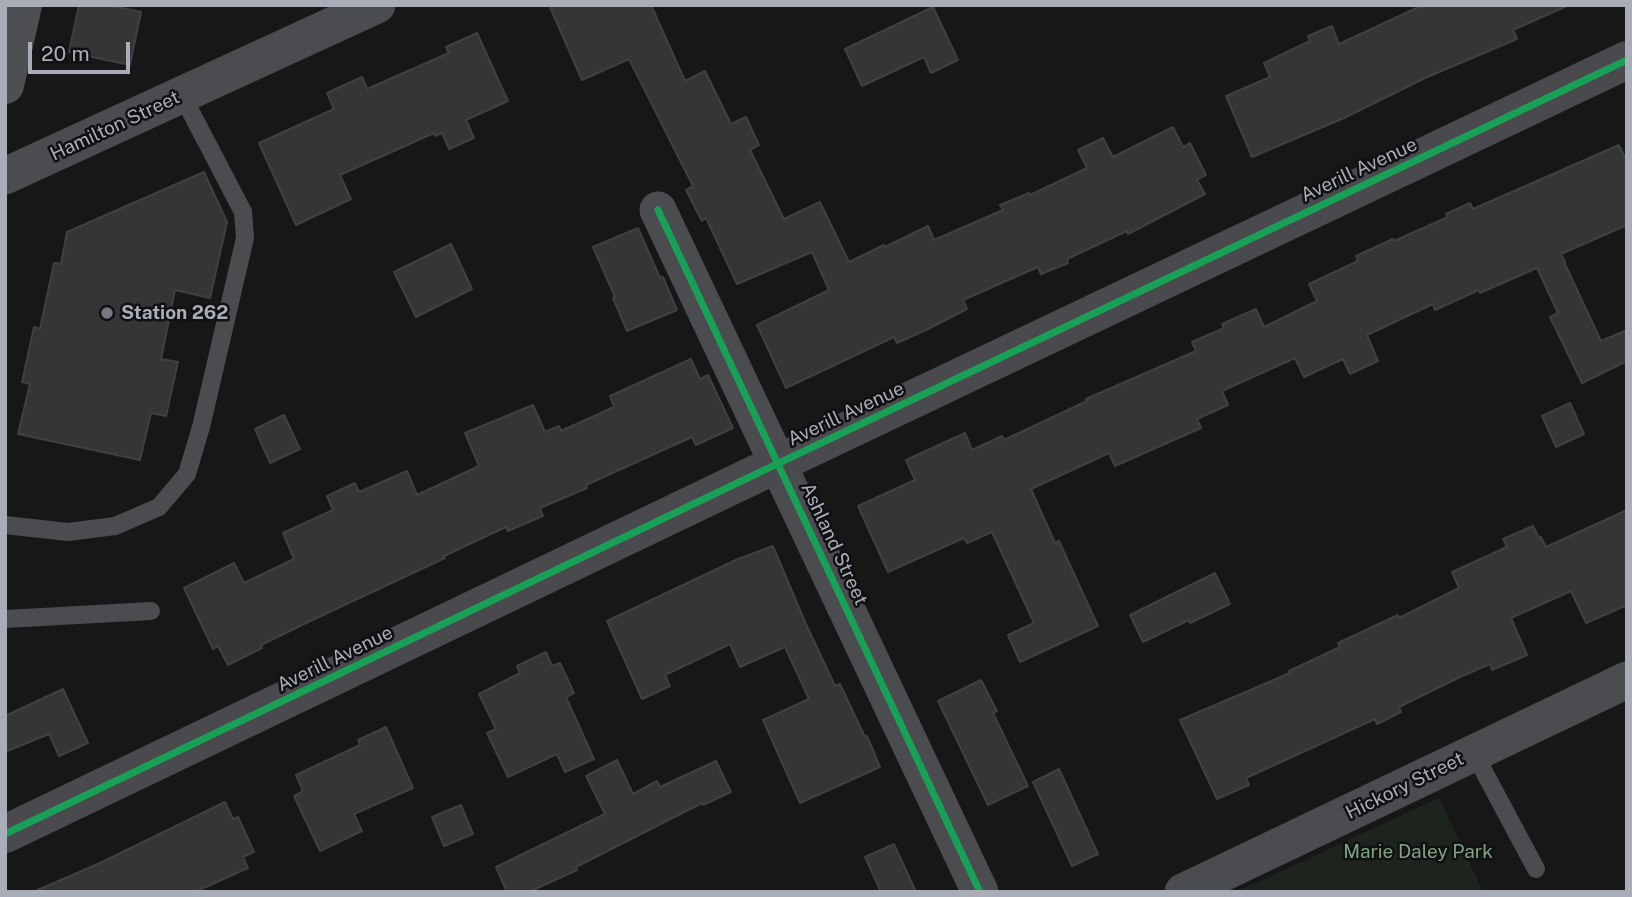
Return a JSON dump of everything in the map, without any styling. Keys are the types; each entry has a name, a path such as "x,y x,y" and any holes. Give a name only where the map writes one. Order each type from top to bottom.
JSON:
{"main road":[{"path":"5,85 23,5"}],"street":[{"name":"Hamilton Street","path":"5,176 377,5"},
{"name":"Averill Avenue","path":"5,834 1627,60"},
{"name":"Ashland Street","path":"658,210 980,892"},
{"name":"Hickory Street","path":"1183,892 1627,680"}],"lane":[{"path":"5,525 68,532 115,526 159,507 187,474 201,427 245,238 243,212 182,95"},
{"path":"5,619 151,611"},
{"path":"1474,753 1536,869"}],"green space":[{"name":"Marie Daley Park","path":"1439,798 1483,892 1236,892"}],"building":[{"path":"79,5 108,5 141,12 130,65 69,52"},
{"path":"549,5 651,5 685,81 705,71 731,124 746,117 759,145 750,150 784,219 820,202 849,262 928,226 934,240 1003,210 1000,205 1029,193 1030,195 1087,168 1078,150 1103,138 1113,157 1173,127 1183,147 1190,143 1206,175 1197,180 1205,194 1128,234 1127,231 1067,259 1068,263 1041,274 1038,267 963,300 967,309 928,329 897,343 894,337 786,388 757,325 829,290 812,252 737,284 706,218 702,221 686,190 693,186 629,59 582,80"},
{"path":"1423,5 1569,5 1513,30 1517,39 1252,157 1226,96 1270,77 1264,63 1310,41 1308,36 1332,26 1339,44"},
{"path":"933,7 958,60 931,73 924,57 862,86 845,49"},
{"path":"477,33 508,101 466,120 474,138 449,149 442,133 435,136 434,133 340,175 351,199 296,225 259,143 334,109 327,93 362,77 367,89 449,53 446,47"},
{"path":"1619,145 1627,162 1627,225 1561,254 1601,341 1627,330 1627,361 1582,383 1550,317 1558,313 1537,268 1435,310 1433,304 1367,335 1378,361 1350,374 1343,359 1304,377 1295,358 1222,391 1228,405 1197,419 1201,428 1115,466 1109,453 1031,489 1055,543 1059,541 1098,626 1020,662 1008,635 1034,623 992,532 967,543 964,538 888,572 858,506 915,480 906,460 965,433 972,450 1002,436 1004,440 1087,401 1086,399 1196,351 1192,342 1224,328 1222,324 1256,309 1264,327 1317,301 1309,284 1358,261 1356,256 1448,217 1446,214 1470,203 1473,209"},
{"name":"Station 262","path":"204,172 227,222 210,298 175,290 161,359 178,362 166,416 151,413 140,460 18,434 30,384 22,382 34,327 40,329 54,263 61,264 67,232"},
{"path":"638,228 677,310 627,331 593,247"},
{"path":"451,244 472,289 416,317 394,272"},
{"path":"691,359 700,379 708,375 733,428 696,445 692,437 586,485 587,488 540,508 543,516 508,531 506,527 444,556 445,558 261,645 262,648 228,665 218,646 213,649 184,588 234,563 244,583 294,559 283,533 333,510 327,496 355,483 359,492 407,471 417,495 479,466 465,433 533,405 545,432 559,426 561,431 614,407 610,396"},
{"path":"1570,403 1584,434 1556,447 1542,416"},
{"path":"284,415 300,449 270,463 255,429"},
{"path":"1627,510 1627,605 1586,623 1571,591 1511,618 1527,655 1492,670 1490,664 1460,677 1399,707 1401,712 1377,724 1375,719 1246,778 1249,785 1217,799 1180,720 1290,673 1289,671 1340,647 1338,643 1398,615 1399,618 1459,588 1452,572 1507,547 1503,539 1533,526 1546,547"},
{"path":"773,546 835,686 840,684 880,767 800,803 763,720 809,699 785,647 740,667 730,644 665,675 670,686 642,699 607,621 738,559"},
{"path":"1215,573 1230,604 1143,642 1130,615"},
{"path":"546,652 552,666 560,663 574,693 566,697 594,759 565,772 557,754 508,777 487,733 496,729 479,694 520,673 517,666"},
{"path":"981,680 997,711 993,713 1028,786 988,805 938,701"},
{"path":"63,689 88,743 59,756 49,734 5,752 5,716"},
{"path":"386,727 413,788 354,814 362,831 320,851 294,796 303,791 296,775 360,745 358,740"},
{"path":"617,760 633,794 657,781 660,787 716,761 731,792 703,805 702,803 576,867 577,870 529,892 507,892 496,867 605,814 586,776"},
{"path":"1059,769 1098,854 1072,866 1033,782"},
{"path":"225,802 233,819 238,817 254,852 243,857 248,868 195,892 33,892 100,863"},
{"path":"461,805 473,834 444,846 432,817"},
{"path":"894,844 916,892 881,892 865,857"}],"cycle path":[{"path":"5,834 1627,60"},
{"path":"658,210 980,892"}],"place":[{"name":"Station 262","path":"107,313"}]}
